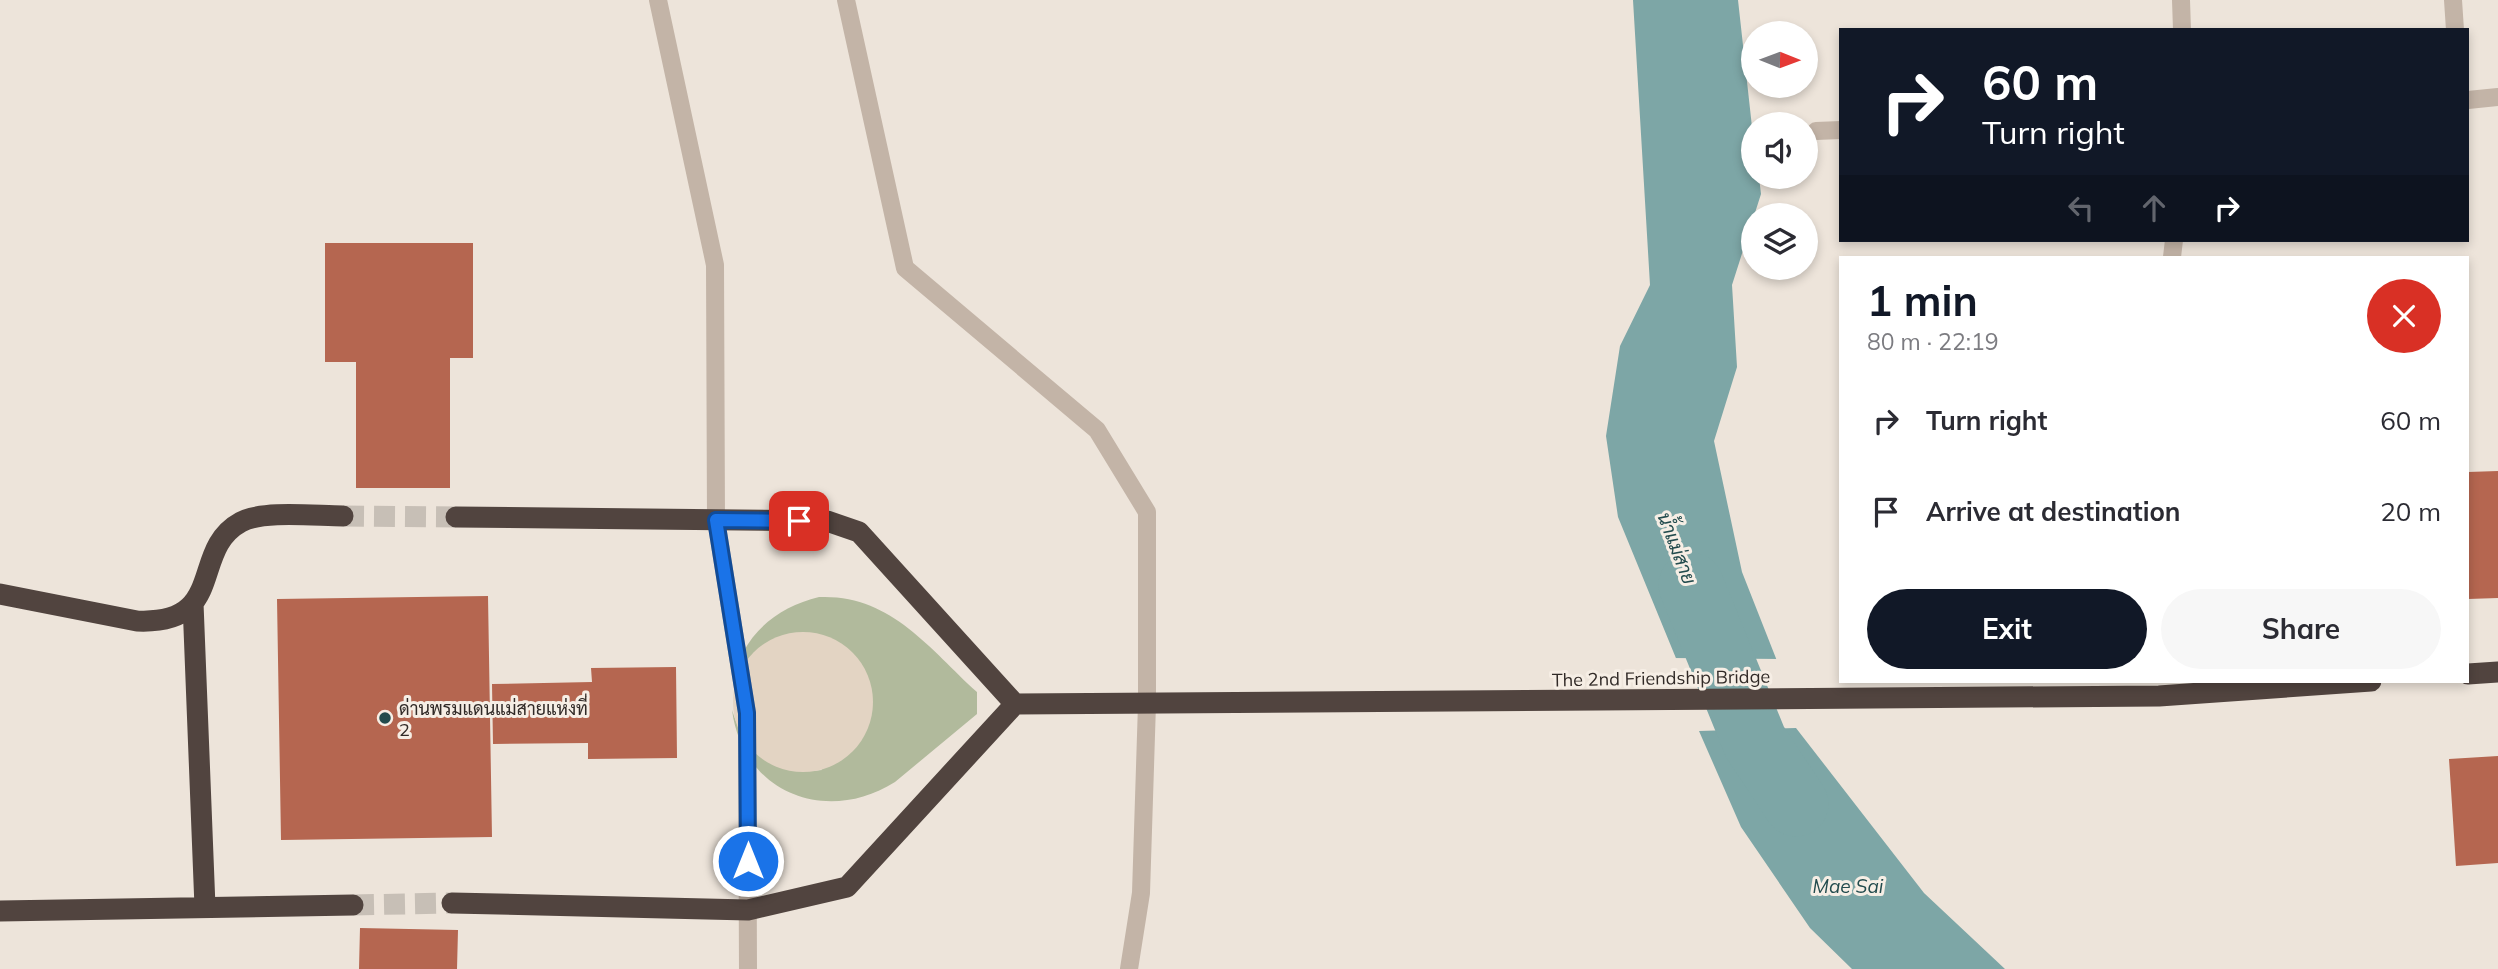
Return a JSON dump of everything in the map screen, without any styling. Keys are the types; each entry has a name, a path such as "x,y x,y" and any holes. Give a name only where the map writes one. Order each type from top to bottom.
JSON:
{"highway":[{"path":"0,594 157,622 177,616 193,603 205,586 217,545 227,531 242,521 257,517 343,516"},
{"path":"452,903 748,910 846,887 1015,704 859,532 827,521 456,517"},
{"path":"193,603 205,907"},
{"path":"2469,674 2498,672"},
{"name":"The 2nd Friendship Bridge","path":"1015,704 1397,704 2159,696 2343,683"},
{"path":"0,911 353,905"}],"street":[{"path":"658,0 715,265 716,520 747,713 748,969"},
{"path":"846,0 905,268 1097,430 1147,512 1147,704 1141,893 1129,969"},
{"path":"2181,0 2182,28"},
{"path":"2453,0 2455,28"},
{"path":"2469,100 2498,97"},
{"path":"1818,131 1839,130"}],"green space":[{"path":"819,597 844,598 867,604 888,614 925,642 977,692 977,714 895,782 869,795 842,801 816,800 792,794 770,781 753,763 739,739 732,710 745,739 765,759 791,769 822,770 743,663 733,686 743,653 761,628 787,609"}],"shaded area":[{"path":"803,632 830,637 853,652 868,675 873,702 868,729 853,752 830,767 803,772 776,767 753,752 738,729 733,702 738,675 753,652 776,637"}],"water":[{"path":"1633,0 1738,0 1741,27 1741,98 1749,98 1750,112 1741,112 1741,189 1760,189 1761,194 1758,203 1741,203 1741,257 1732,285 1737,367 1714,441 1742,572 1779,666 1680,668 1618,517 1606,436 1620,346 1650,285"},
{"name":"Mae Sai","path":"1796,728 1924,893 2005,969 1852,969 1810,928 1741,827 1699,731"}],"pier":[{"path":"1672,658 1780,659 1782,666 1779,669 1680,672"}],"building":[{"path":"325,243 473,243 473,358 450,358 450,488 356,488 356,362 325,362"},
{"path":"2498,471 2498,598 2469,599 2469,472"},
{"name":"ด่านพรมแดนแม่สายแห่งที่ 2","path":"488,596 492,837 281,840 277,599"},
{"path":"676,667 677,758 588,759 588,743 493,744 492,684 592,682 591,668"},
{"path":"2498,756 2498,863 2456,866 2449,759"},
{"path":"360,928 458,930 457,969 359,969"}],"waterway":[{"name":"น้ำแม่สาย","path":"1691,585 1755,742 1796,804"}],"tunnel":[{"path":"343,516 456,517"},
{"path":"353,905 452,903"}],"place":[{"name":"ด่านพรมแดนแม่สายแห่งที่ 2","path":"385,718"}],"route":[{"path":"748,861 747,713 716,520 799,521"}]}
